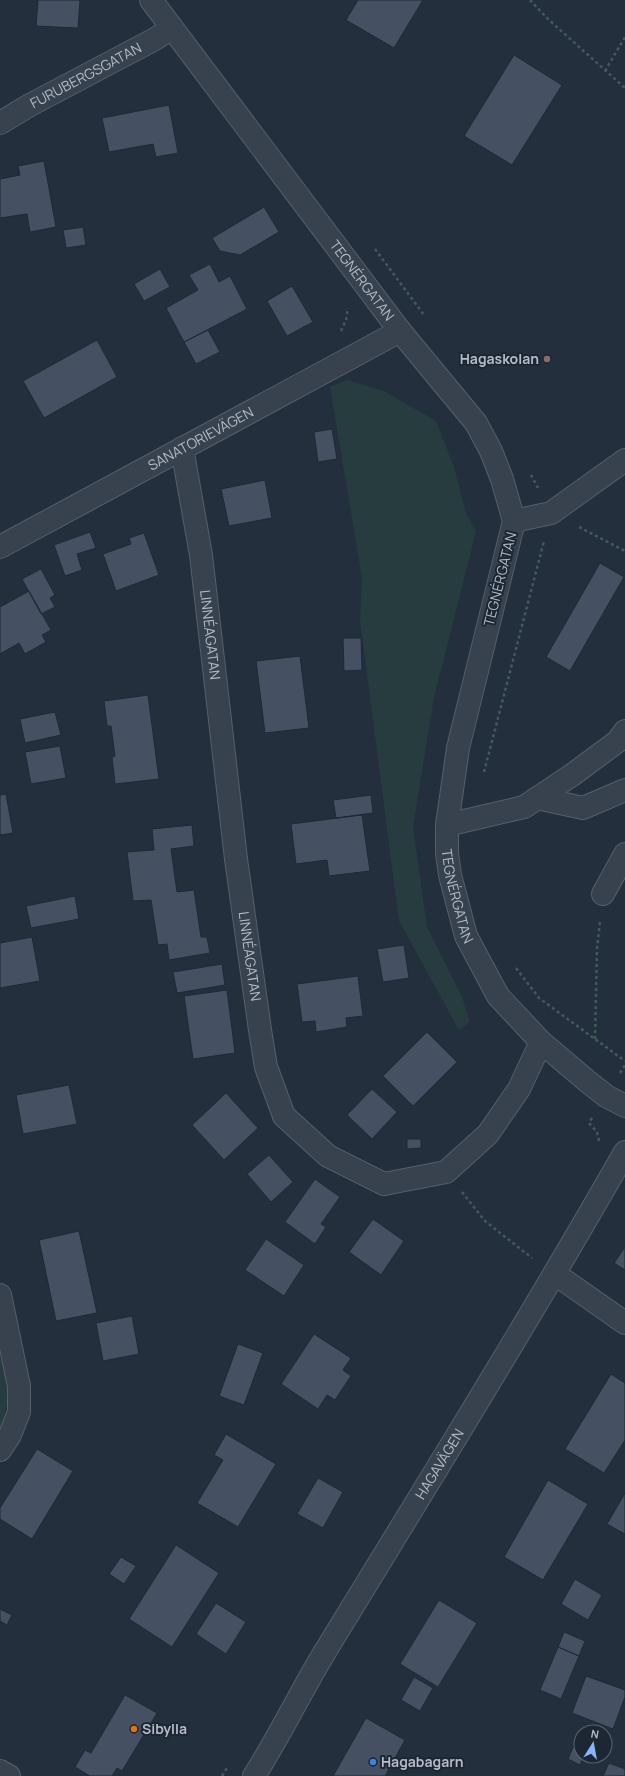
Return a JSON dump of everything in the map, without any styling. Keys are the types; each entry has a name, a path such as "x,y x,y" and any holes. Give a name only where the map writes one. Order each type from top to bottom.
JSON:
{"street":[{"name":"TEGNÉRGATAN","path":"151,0 400,331 476,423 491,451 502,479 514,521 458,748 447,825 447,853 450,875 466,936 498,996 542,1042 606,1096 625,1106"},
{"name":"FURUBERGSGATAN","path":"0,123 30,105 155,39 172,28"},
{"name":"SANATORIEVÄGEN","path":"0,547 400,331"},
{"name":"LINNÉAGATAN","path":"182,448 201,555 236,859 266,1067 284,1116 328,1156 384,1184 446,1172"},
{"path":"514,521 552,513 625,460"},
{"path":"447,825 524,807 572,775 618,741 625,731"},
{"path":"538,798 583,808 625,790"},
{"path":"603,894 625,854"},
{"path":"446,1172 488,1134 519,1089 542,1042"},
{"name":"HAGAVÄGEN","path":"254,1776 271,1750 320,1660 555,1274 625,1152"},
{"path":"555,1274 625,1323"},
{"path":"0,1295 19,1386 19,1412 10,1435 0,1450"},
{"path":"0,1771 8,1776"}],"path":[{"path":"530,0 548,19 625,88"},
{"path":"605,71 625,37"},
{"path":"373,247 426,317"},
{"path":"529,472 552,513 625,551"},
{"path":"483,776 552,513"},
{"path":"595,1039 597,949 603,894"},
{"path":"515,967 539,998 625,1061"},
{"path":"446,1172 485,1221 555,1274"}],"green space":[{"path":"347,380 384,391 436,421 454,467 466,513 476,532 434,697 413,827 427,927 462,997 470,1022 459,1030 399,921 360,620 362,578 330,387"},
{"path":"0,1356 8,1392 4,1419 0,1429"}],"building":[{"path":"38,0 80,0 78,28 36,26"},
{"path":"358,0 423,0 394,48 346,20"},
{"path":"514,55 562,85 512,165 464,136"},
{"path":"169,105 178,153 156,157 153,144 109,152 102,118"},
{"path":"44,161 56,227 30,232 27,214 0,218 0,179 20,175 18,166"},
{"path":"264,207 279,232 240,255 220,251 212,238"},
{"path":"83,227 86,245 66,248 63,230"},
{"path":"210,264 219,282 230,276 247,309 184,342 166,308 198,290 189,275"},
{"path":"160,269 170,287 144,301 134,284"},
{"path":"292,286 313,322 287,336 267,301"},
{"path":"208,330 220,352 196,364 184,342"},
{"path":"97,340 117,377 44,418 23,381"},
{"path":"332,429 337,459 318,462 314,432"},
{"path":"265,480 272,518 229,526 221,489"},
{"path":"90,532 96,548 77,554 82,570 65,576 54,545"},
{"path":"144,533 159,575 116,591 103,554 131,544 129,538"},
{"path":"600,563 624,577 570,671 546,657"},
{"path":"41,569 55,595 50,598 55,607 41,614 22,579"},
{"path":"29,591 51,630 42,635 46,642 25,654 19,643 0,654 0,607"},
{"path":"343,638 361,638 362,670 344,671"},
{"path":"300,656 309,728 265,733 256,661"},
{"path":"148,695 159,779 115,784 112,757 115,756 111,726 107,726 104,701"},
{"path":"55,712 61,735 25,743 20,719"},
{"path":"60,746 66,778 31,784 25,752"},
{"path":"6,794 13,833 0,835 0,795"},
{"path":"371,795 373,813 336,818 333,800"},
{"path":"362,815 370,871 329,876 327,860 296,864 291,824"},
{"path":"192,825 194,846 171,849 177,892 194,890 201,937 207,937 210,953 169,960 167,944 158,945 151,900 133,901 127,852 154,850 152,829"},
{"path":"75,896 79,919 31,928 26,906"},
{"path":"32,937 40,981 0,988 0,943"},
{"path":"404,945 409,978 383,982 377,949"},
{"path":"222,964 225,985 177,993 173,972"},
{"path":"358,976 363,1016 346,1018 347,1027 316,1032 315,1021 302,1022 297,984"},
{"path":"227,990 235,1053 193,1059 184,996"},
{"path":"427,1032 457,1062 413,1106 383,1076"},
{"path":"69,1085 77,1124 23,1134 16,1095"},
{"path":"372,1089 397,1112 372,1139 347,1115"},
{"path":"226,1093 258,1128 224,1160 192,1125"},
{"path":"407,1139 421,1139 421,1148 407,1149"},
{"path":"269,1155 293,1182 271,1202 247,1174"},
{"path":"315,1179 340,1197 321,1224 326,1227 315,1244 285,1222"},
{"path":"373,1219 404,1241 381,1275 349,1252"},
{"path":"79,1231 97,1313 56,1321 39,1240"},
{"path":"266,1239 304,1265 284,1296 245,1270"},
{"path":"625,1247 625,1270 614,1263"},
{"path":"132,1316 139,1354 103,1361 96,1323"},
{"path":"314,1334 351,1358 343,1370 351,1376 335,1400 327,1395 318,1409 281,1384"},
{"path":"238,1344 263,1353 244,1405 219,1396"},
{"path":"611,1374 625,1383 625,1440 604,1473 565,1449"},
{"path":"226,1434 276,1464 238,1527 197,1503 223,1460 214,1455"},
{"path":"37,1449 73,1471 32,1539 0,1519 0,1508"},
{"path":"318,1478 343,1492 323,1528 297,1514"},
{"path":"548,1480 588,1504 543,1580 504,1557"},
{"path":"625,1493 625,1534 607,1524"},
{"path":"176,1545 219,1573 172,1647 129,1619"},
{"path":"121,1557 136,1566 124,1584 109,1574"},
{"path":"575,1579 602,1595 588,1620 561,1604"},
{"path":"439,1600 477,1623 438,1687 400,1664"},
{"path":"216,1603 246,1622 226,1654 196,1634"},
{"path":"0,1609 12,1615 7,1625 0,1621"},
{"path":"564,1632 585,1641 579,1656 558,1647"},
{"path":"558,1647 579,1656 561,1699 540,1690"},
{"path":"586,1676 625,1690 625,1697 613,1729 613,1724 600,1724 572,1713"},
{"path":"414,1677 433,1688 420,1711 401,1700"},
{"path":"125,1695 157,1713 122,1771 117,1768 112,1776 90,1776 75,1767 85,1750 91,1753"},
{"path":"366,1718 405,1740 385,1776 333,1776"},
{"path":"573,1747 573,1762 568,1759"},
{"path":"609,1764 625,1769 625,1776 603,1776"}],"place":[{"name":"Hagaskolan","path":"547,359"},
{"name":"Sibylla","path":"134,1729"},
{"name":"Hagabagarn","path":"373,1762"}]}
